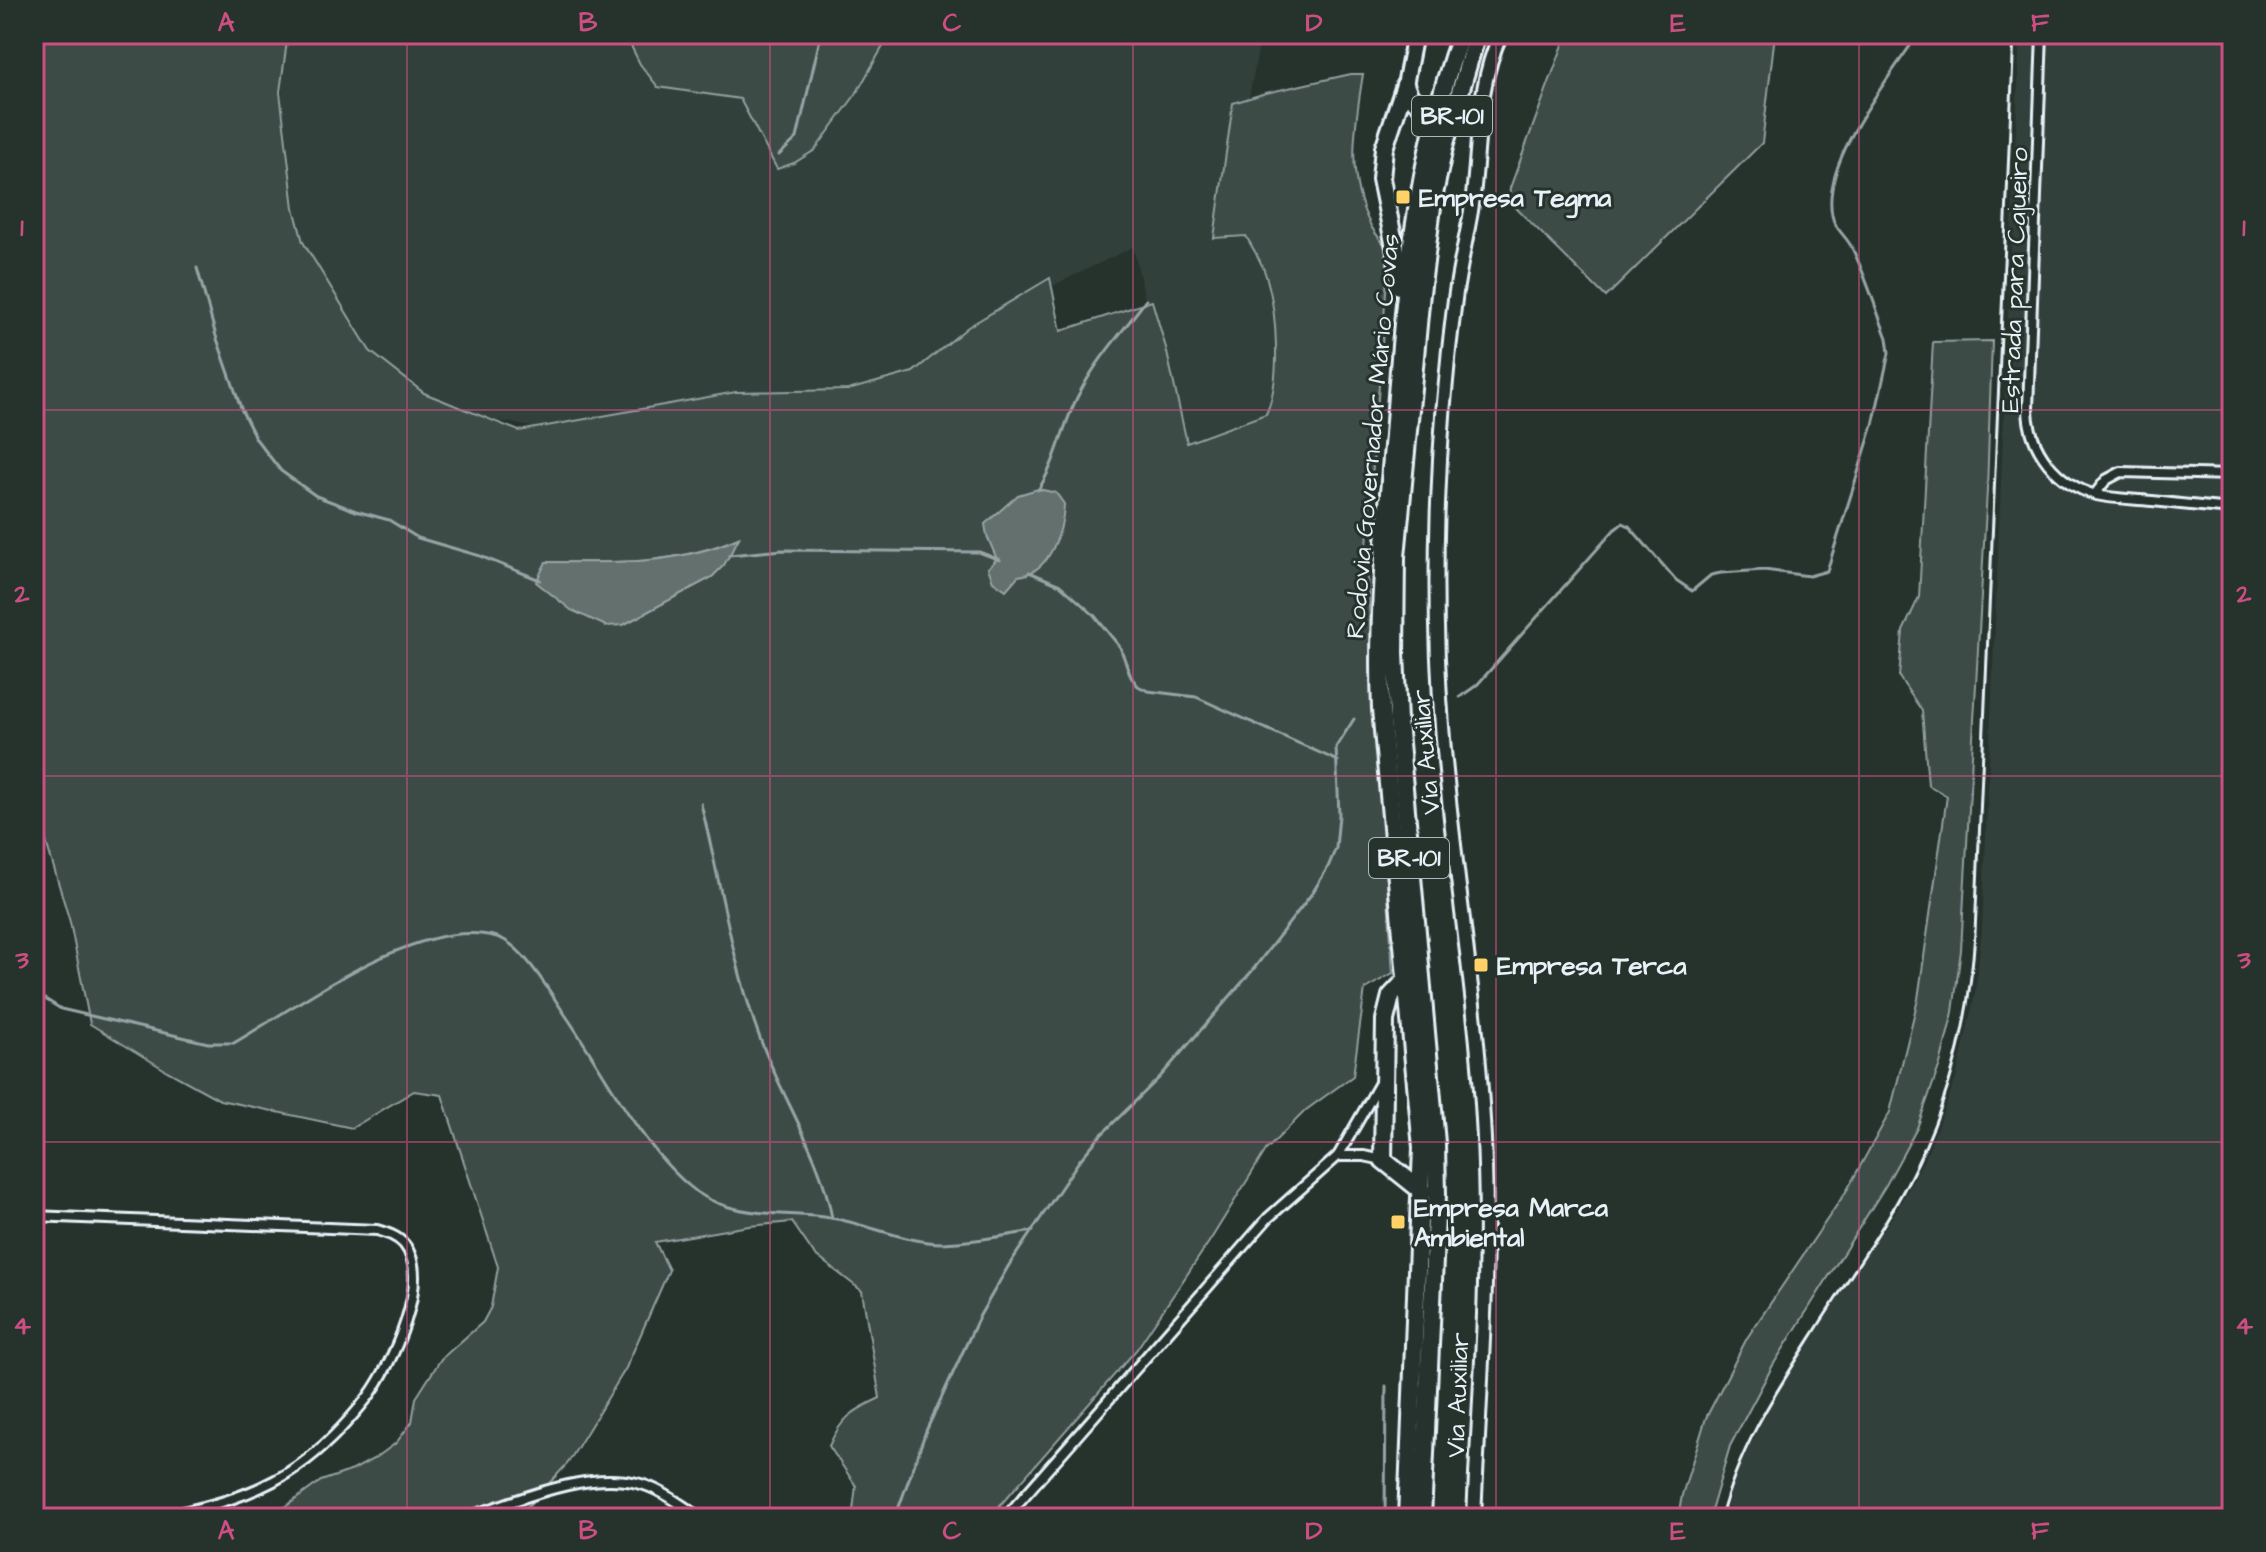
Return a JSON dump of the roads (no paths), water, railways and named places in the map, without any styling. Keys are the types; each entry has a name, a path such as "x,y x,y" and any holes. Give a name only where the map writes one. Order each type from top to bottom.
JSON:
{"highway":[{"name":"Rodovia Governador Mário Covas","path":"1407,1518 1423,1192 1422,1148 1379,656 1383,549 1413,230 1423,177 1461,34"},
{"name":"Rodovia Governador Mário Covas","path":"1422,1518 1437,1169 1398,721 1396,557 1431,213 1449,126 1477,34"},
{"path":"1405,85 1410,97 1422,106 1442,100"},
{"path":"1401,334 1397,257 1381,179 1384,148 1405,85"},
{"path":"1406,980 1391,996 1385,1020 1383,1160 1423,1192"}],"main road":[{"path":"1405,85 1415,34"}],"street":[{"name":"Via Auxiliar","path":"1474,1518 1485,1245 1485,1164 1466,942 1442,724 1437,547 1455,304 1471,209 1484,97 1495,47 1501,34"},
{"name":"Estrada para Cajueiro","path":"2042,34 2028,419 2035,445 2047,464 2073,485 2095,494"},
{"path":"2095,494 2106,480 2121,472 2232,475"},
{"path":"2095,494 2232,509"},
{"path":"1005,1518 1248,1239 1307,1181 1338,1156 1383,1077"},
{"path":"1338,1156 1383,1160"},
{"path":"34,1216 377,1230 390,1234 406,1245 412,1262 413,1300 406,1323 390,1355 369,1395 358,1407 317,1451 271,1482 200,1510 155,1518"},
{"path":"464,1518 581,1482 611,1479 638,1483 664,1493 701,1518"}],"waterway":[{"path":"779,155 797,138 821,34"},
{"path":"1460,697 1477,685 1623,523 1676,580 1692,591 1711,575 1721,573 1764,570 1809,576 1827,571 1873,425 1889,353 1887,338 1861,268 1851,246 1833,220 1831,193 1847,145 1860,121 1918,34"},
{"path":"197,268 242,411 256,439 281,471 316,496 389,520 418,538 480,556 540,580"},
{"path":"1038,490 1087,380 1146,300"},
{"path":"729,555 783,550 979,552 1000,560"},
{"path":"1029,572 1060,585 1094,615 1120,647 1131,677 1138,686 1148,691 1196,697 1338,761"},
{"path":"895,1518 926,1431 979,1317 1009,1265 1079,1161 1160,1077 1252,971 1313,892 1328,867 1336,848 1339,815 1336,747 1354,719"},
{"path":"701,804 748,1002 766,1054 818,1169 832,1218"},
{"path":"34,992 61,1009 208,1043 234,1043 325,987 397,951 432,939 466,933 497,937 516,949 534,969 652,1147 669,1167 706,1198 742,1210 831,1218 929,1242 966,1241 1033,1231"},
{"path":"1385,1518 1386,1386"}],"railway":[{"path":"1721,1518 1738,1466 1762,1417 1884,1224 1918,1162 1941,1107 1964,1022 1975,933 2014,34"}],"place":[{"name":"Empresa Tegma","path":"1403,197"},
{"name":"Empresa Terca","path":"1481,965"},
{"name":"Empresa Marca Ambiental","path":"1398,1222"}]}
